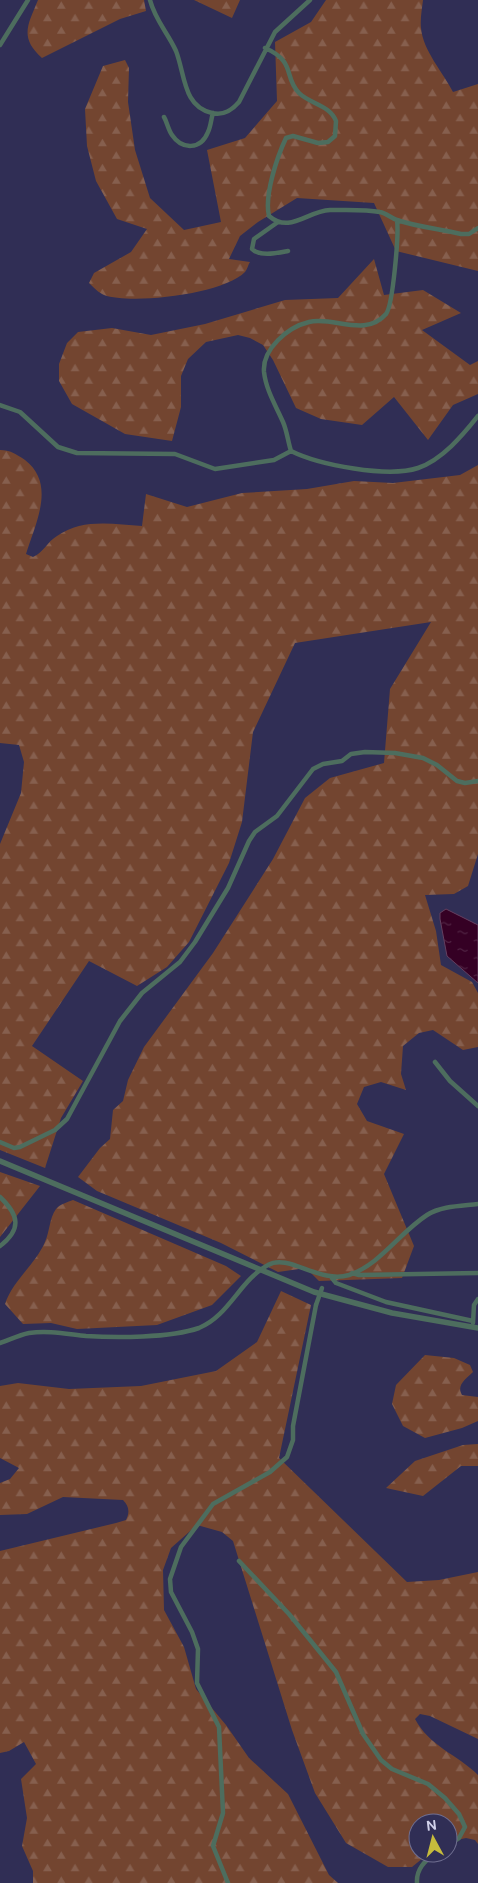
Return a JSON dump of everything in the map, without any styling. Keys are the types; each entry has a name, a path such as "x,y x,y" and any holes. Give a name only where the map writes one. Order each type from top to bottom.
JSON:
{"street":[{"path":"0,46 28,0"},
{"path":"150,0 156,18 176,51 186,86 194,105 212,113 227,112 239,102 265,48 278,28 310,0"},
{"path":"265,48 284,60 297,91 328,110 336,121 335,136 328,142 318,143 293,136 286,138 278,156 268,200 269,216 278,222 293,223 327,210 380,212 397,220 461,234 469,234 478,228"},
{"path":"164,117 172,136 179,143 189,147 196,146 205,138 212,113"},
{"path":"291,452 284,423 266,384 264,371 269,349 281,338 309,322 355,327 369,324 386,314 392,296 397,220"},
{"path":"278,222 254,239 252,249 263,254 288,251"},
{"path":"0,411 1,406 25,415 58,447 77,453 175,454 215,469 233,468 274,460 291,452"},
{"path":"291,452 306,459 341,466 394,471 418,468 441,454 463,435 478,416"},
{"path":"0,1142 14,1148 20,1147 55,1130 67,1119 120,1021 142,993 180,962 228,888 255,832 277,816 313,769 323,764 342,761 351,754 365,752 395,753 423,758 437,765 457,781 465,783 478,781"},
{"path":"435,1062 450,1082 478,1106"},
{"path":"0,1161 314,1292 392,1313 475,1325"},
{"path":"0,1197 11,1210 16,1222 14,1231 0,1246"},
{"path":"0,1343 35,1333 98,1336 160,1335 187,1331 213,1320 260,1270 273,1263 279,1262 332,1278 352,1273 389,1250 427,1215 439,1210 478,1204"},
{"path":"352,1273 359,1275 478,1274"},
{"path":"228,1883 213,1846 223,1813 219,1727 197,1683 198,1649 192,1632 171,1592 170,1579 181,1547 213,1504 270,1472 280,1465 291,1450 293,1426 316,1305 325,1276"},
{"path":"332,1278 336,1283 374,1299 475,1325"},
{"path":"475,1325 474,1305 478,1299"},
{"path":"239,1561 289,1614 336,1672 363,1734 377,1756 392,1769 428,1784 445,1798 459,1814 466,1827 458,1839"},
{"path":"417,1883 420,1867 424,1863"}],"green space":[{"path":"38,0 144,0 146,11 120,19 42,58 30,44 28,37 29,24"},
{"path":"194,0 240,0 232,18"},
{"path":"326,0 423,0 421,28 425,45 453,92 478,84 478,271 396,251 374,203 297,198 258,222 240,236 229,259 250,262 245,272 234,280 199,292 155,298 117,298 104,295 98,291 89,283 94,273 131,252 147,229 117,219 96,181 87,146 85,109 103,66 125,60 129,68 128,102 135,150 150,198 184,230 221,222 207,150 245,138 277,101 275,42 311,22"},
{"path":"374,259 384,295 423,290 461,313 422,330 470,365 478,361 478,394 453,405 428,440 394,397 362,425 321,419 296,408 273,360 263,345 250,338 238,335 206,342 188,359 181,376 181,407 172,441 125,434 72,404 59,381 59,364 67,343 78,332 112,328 151,335 205,324 285,300 338,298"},
{"path":"0,450 13,453 25,460 40,480 41,504 26,554 33,557 57,536 67,530 87,524 142,526 146,494 187,507 242,493 307,489 354,481 393,483 460,475 478,465 478,854 468,886 454,894 425,895 436,931 441,965 472,982 478,993 478,1047 463,1050 433,1030 419,1033 403,1046 401,1074 406,1090 381,1082 364,1087 357,1104 367,1121 404,1134 384,1174 414,1246 402,1278 319,1281 306,1268 278,1272 221,1243 97,1191 78,1177 100,1148 110,1139 113,1110 123,1101 128,1080 144,1047 213,953 273,859 305,798 330,778 384,763 390,689 431,622 295,643 253,732 242,822 229,863 189,942 167,967 137,986 89,961 32,1046 83,1081 61,1118 45,1168 0,1150 0,844 21,793 24,762 19,745 0,743"},
{"path":"0,1172 40,1186 0,1237"},
{"path":"73,1200 226,1266 241,1276 212,1305 157,1325 77,1329 51,1323 23,1324 5,1304 13,1287 41,1250 47,1238 56,1209 62,1204"},
{"path":"281,1291 311,1305 279,1458 407,1582 439,1580 478,1572 478,1739 430,1716 420,1714 415,1719 428,1736 478,1775 478,1844 475,1840 466,1838 458,1840 458,1813 408,1813 408,1863 417,1863 412,1867 388,1867 346,1843 315,1793 292,1730 233,1541 222,1532 197,1525 171,1548 163,1570 164,1610 184,1647 196,1689 226,1725 249,1758 288,1794 329,1875 338,1883 33,1883 33,1871 22,1846 27,1818 21,1779 36,1764 24,1742 9,1751 0,1753 0,1551 126,1520 128,1509 123,1500 63,1497 27,1514 0,1515 0,1483 10,1479 19,1468 0,1458 0,1386 18,1383 69,1389 141,1386 216,1371 257,1342"},
{"path":"425,1355 454,1358 470,1365 473,1372 463,1382 460,1391 462,1395 478,1397 478,1421 462,1428 425,1438 403,1426 392,1404 396,1385"},
{"path":"478,1444 478,1466 461,1466 423,1496 386,1488 415,1461 463,1445"}],"water":[{"path":"446,909 478,925 478,983 447,956 440,919 440,913"}]}
